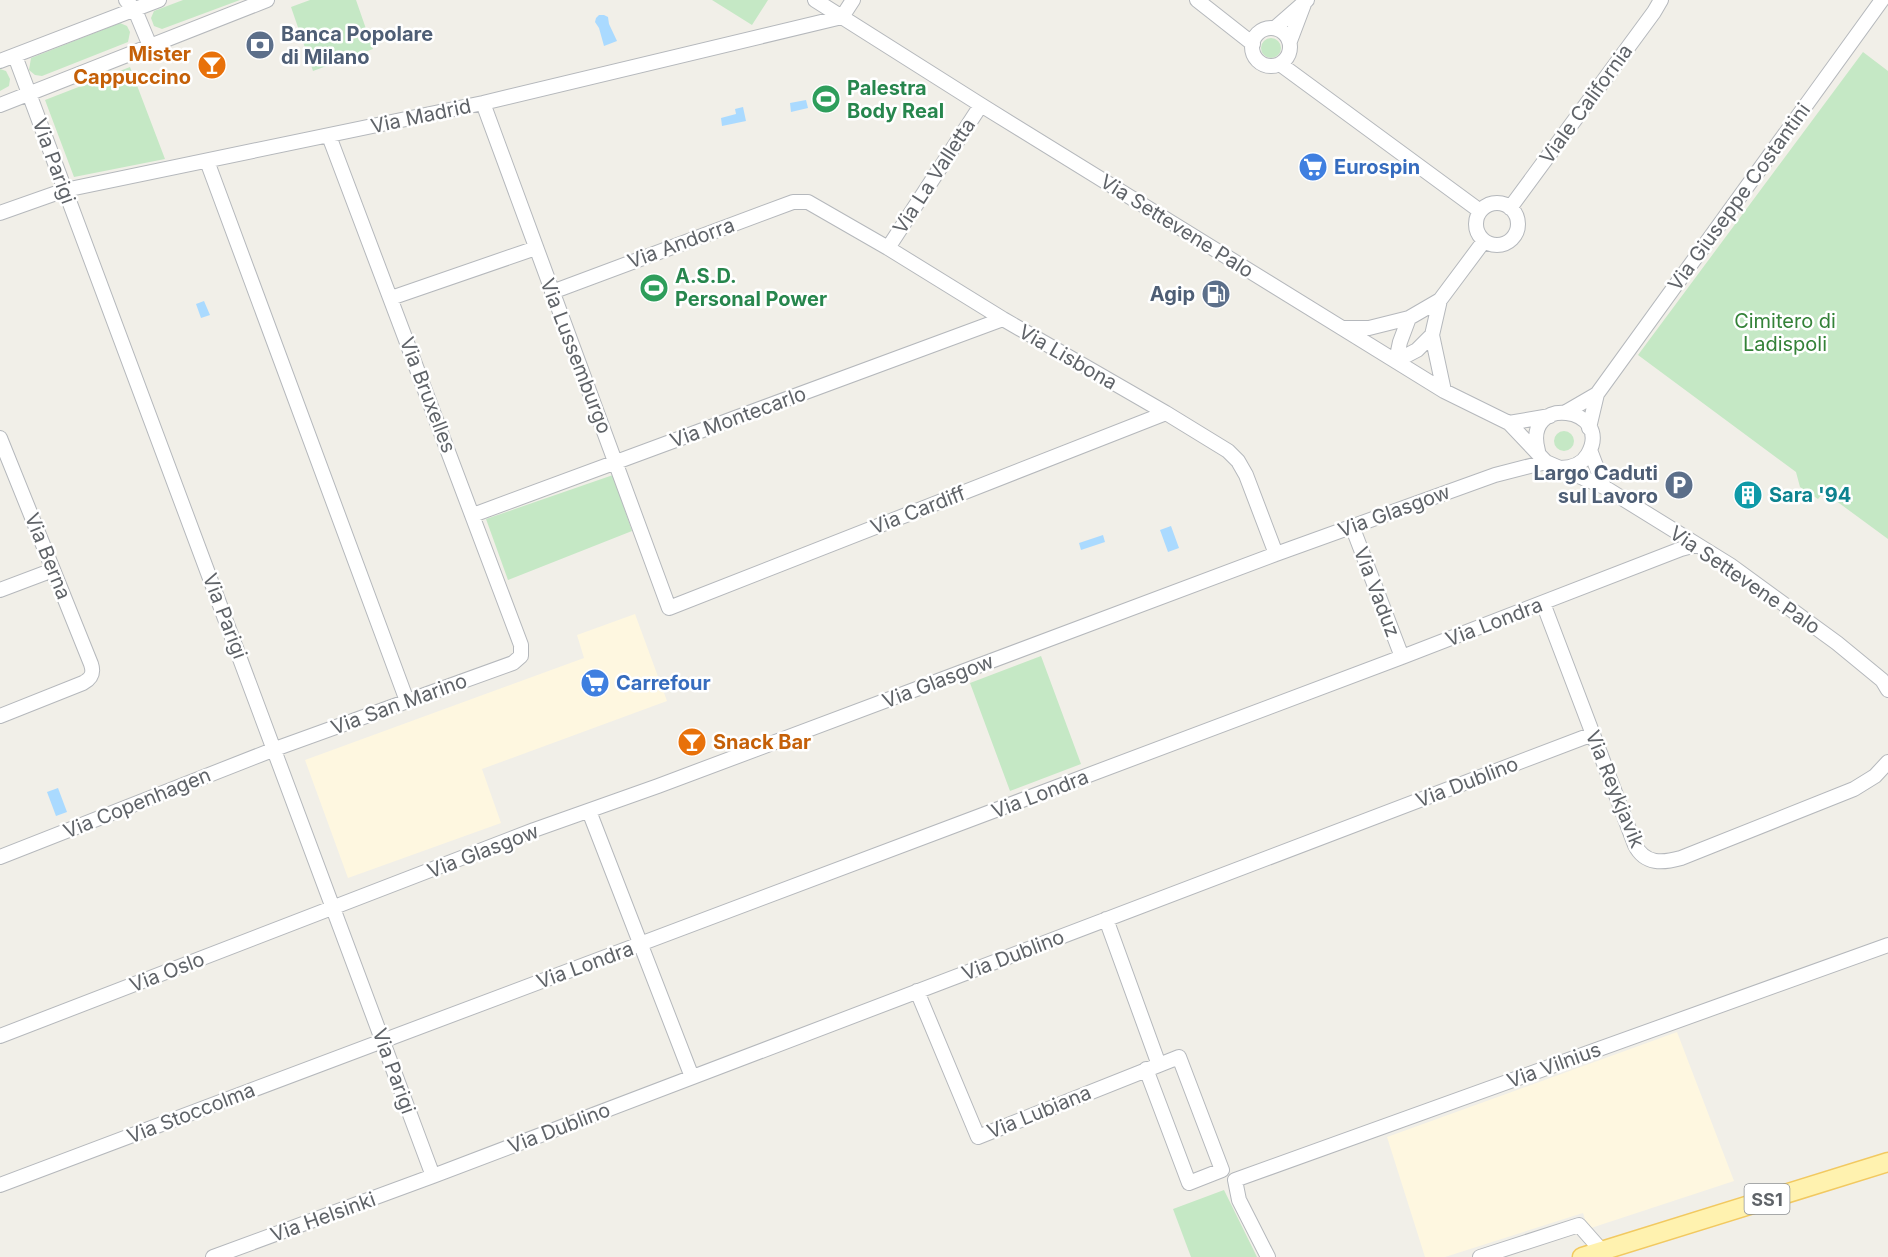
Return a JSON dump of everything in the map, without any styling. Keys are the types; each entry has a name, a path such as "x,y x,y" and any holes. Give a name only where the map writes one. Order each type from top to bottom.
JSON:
{"main road":[{"name":"SS1","path":"1582,1257 1888,1162"}],"street":[{"path":"0,61 130,5 159,0"},
{"path":"0,105 267,0"},
{"name":"Via Settevene Palo","path":"815,0 1444,391 1509,423 1542,457 1560,468 1604,487 1730,565 1816,627 1886,684"},
{"path":"842,17 853,0"},
{"path":"1197,0 1252,44"},
{"name":"Viale California","path":"1510,208 1661,0"},
{"name":"Via Giuseppe Costantini","path":"1597,394 1882,0"},
{"path":"1275,28 1306,1"},
{"path":"1306,1 1290,47 1280,64 1271,66 1259,62 1252,50 1252,44 1263,29 1282,30 1290,47 1306,83"},
{"path":"130,5 150,46"},
{"name":"Via Madrid","path":"0,213 65,190 483,103 842,17"},
{"name":"Via Parigi","path":"15,56 433,1176"},
{"path":"1280,64 1480,211"},
{"name":"Via Lussemburgo","path":"483,103 669,608"},
{"name":"Via La Valletta","path":"888,248 981,105"},
{"name":"Via Bruxelles","path":"329,136 473,515 521,645 521,656"},
{"path":"207,161 407,701"},
{"name":"Via Andorra","path":"552,292 793,202 800,200 811,203"},
{"name":"Via Lisbona","path":"811,203 1003,320 1166,413 1236,458 1276,554"},
{"path":"1491,204 1510,208 1517,225 1513,238 1496,245 1484,241 1479,236 1476,223 1480,211 1491,204"},
{"path":"1343,328 1369,328 1409,318 1440,300 1484,241"},
{"path":"391,298 536,248"},
{"path":"1440,300 1432,335 1444,391"},
{"path":"1396,361 1409,318"},
{"name":"Via Montecarlo","path":"473,515 1003,320"},
{"path":"1396,361 1417,350 1432,335"},
{"path":"1509,423 1566,412 1597,394"},
{"path":"1589,428 1597,394"},
{"path":"1560,468 1578,465 1585,459 1590,450 1592,435 1580,417 1566,412"},
{"name":"Via Cardiff","path":"669,608 1166,413"},
{"path":"1542,457 1536,443 1539,427 1550,416"},
{"name":"Via Berna","path":"0,438 4,459 91,664 91,676 83,683 0,716"},
{"path":"1590,450 1604,487"},
{"name":"Via Glasgow","path":"334,909 534,830 1542,457"},
{"name":"Via Vaduz","path":"1352,526 1402,657"},
{"name":"Via Londra","path":"383,1040 1696,545"},
{"path":"0,590 53,570"},
{"name":"Via Reykjavik","path":"1543,603 1635,845 1642,856 1655,861 1681,858 1854,789 1875,776 1888,762"},
{"name":"Via San Marino","path":"275,749 513,663 521,656"},
{"name":"Via Dublino","path":"433,1176 1593,734"},
{"name":"Via Copenhagen","path":"0,857 275,749"},
{"path":"590,811 693,1077"},
{"name":"Via Oslo","path":"0,1036 334,909"},
{"path":"1106,919 1189,1183 1222,1170"},
{"name":"Via Vilnius","path":"1234,1180 1888,945"},
{"name":"Via Lubiana","path":"917,991 978,1137 1153,1067"},
{"name":"Via Stoccolma","path":"0,1185 383,1040"},
{"path":"1153,1067 1179,1057 1222,1170 1234,1180 1239,1200 1268,1257"},
{"name":"Via Helsinki","path":"213,1257 433,1176"},
{"path":"1480,1257 1579,1226 1602,1251"}],"shaded area":[{"path":"635,614 667,701 482,769 501,823 348,878 305,760 584,658 577,635"},
{"path":"1677,1032 1734,1181 1588,1229 1583,1213 1445,1257 1425,1257 1387,1137"}],"green space":[{"path":"183,0 240,0 162,29 154,26 151,18 154,11"},
{"path":"310,0 356,0 373,49 313,71 291,7"},
{"path":"712,0 768,0 752,25"},
{"path":"120,23 127,26 130,32 128,42 42,76 35,75 29,70 31,58"},
{"path":"1271,38 1278,41 1281,48 1278,55 1271,58 1264,55 1261,48 1264,41"},
{"name":"Cimitero di Ladispoli","path":"1863,52 1888,71 1888,539 1824,492 1818,499 1800,487 1796,472 1638,355"},
{"path":"130,67 165,159 74,177 45,100"},
{"path":"0,69 6,71 10,79 9,86 0,91"},
{"path":"1564,431 1571,434 1574,441 1571,448 1564,451 1557,448 1554,441 1557,434"},
{"path":"613,475 632,531 508,580 486,519"},
{"path":"1041,656 1081,764 1010,791 970,683"},
{"path":"1224,1190 1257,1257 1191,1257 1173,1209"}],"water":[{"path":"599,15 608,17 617,41 604,46 595,22"},
{"path":"806,100 808,108 791,112 790,103"},
{"path":"743,107 746,121 722,126 721,118 736,114 735,109"},
{"path":"204,301 210,315 201,318 196,304"},
{"path":"1171,526 1179,548 1168,552 1160,530"},
{"path":"1103,535 1105,542 1081,550 1079,543"},
{"path":"58,788 67,812 56,816 47,792"}],"place":[{"name":"Banca Popolare di Milano","path":"260,45"},
{"name":"Mister Cappuccino","path":"212,65"},
{"name":"Palestra Body Real","path":"826,99"},
{"name":"Eurospin","path":"1313,167"},
{"name":"A.S.D. Personal Power","path":"654,288"},
{"name":"Agip","path":"1216,294"},
{"name":"Largo Caduti sul Lavoro","path":"1679,485"},
{"name":"Sara '94","path":"1748,495"},
{"name":"Carrefour","path":"595,683"},
{"name":"Snack Bar","path":"692,742"}]}
